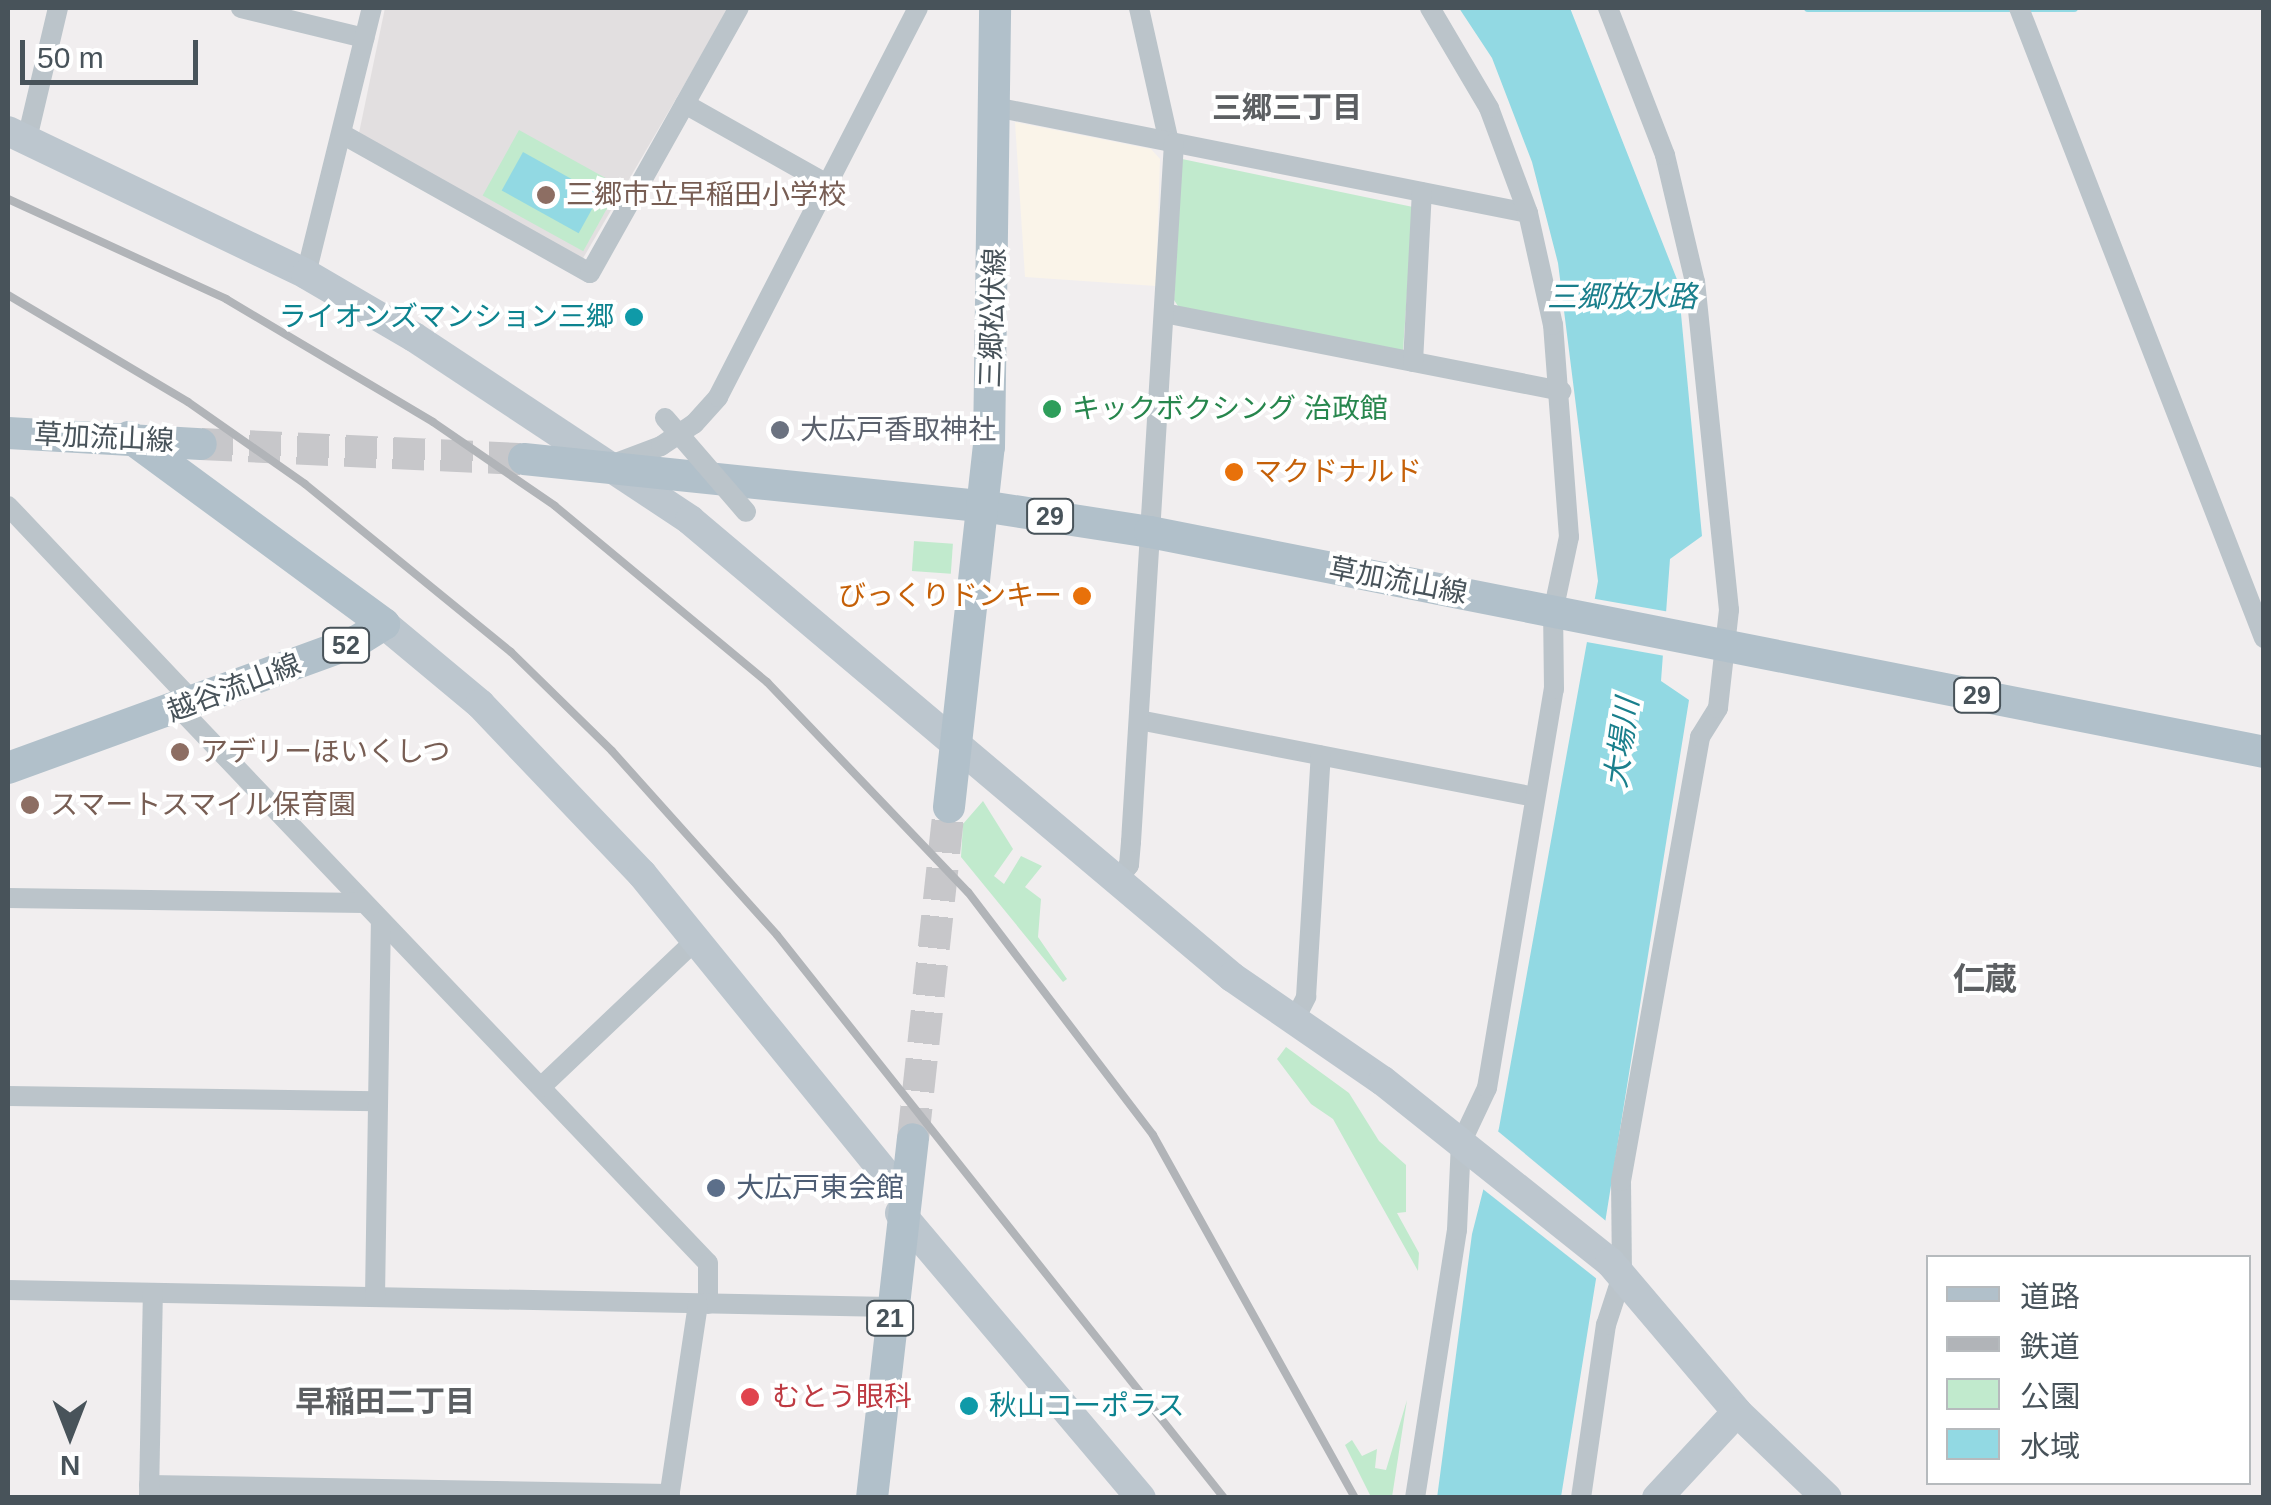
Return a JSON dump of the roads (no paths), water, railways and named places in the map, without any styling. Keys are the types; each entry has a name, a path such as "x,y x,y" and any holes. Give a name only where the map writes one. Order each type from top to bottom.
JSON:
{"main road":[{"name":"三郷松伏線","path":"950,806 982,506 993,342 995,8"},
{"name":"草加流山線","path":"8,433 202,444"},
{"name":"52","path":"129,437 384,624"},
{"name":"草加流山線","path":"524,459 982,506 1150,532 2264,752"},
{"name":"越谷流山線","path":"8,768 357,641 384,624"},
{"name":"21","path":"872,1498 901,1204 912,1138"}],"street":[{"path":"58,8 17,135 306,274 690,520 1232,977 1295,1019 1470,1150 1616,1269 1736,1412 1826,1498"},
{"path":"241,8 364,38"},
{"path":"306,274 372,8"},
{"path":"342,134 590,273 739,8"},
{"path":"607,466 661,446 706,414 918,8"},
{"path":"1118,879 1129,865 1171,143 1139,8"},
{"path":"1415,1498 1470,1150 1487,1088 1554,689 1569,537 1562,391 1528,213 1489,108 1430,8"},
{"path":"1581,1498 1616,1269 1621,1181 1700,737 1718,708 1730,595 1696,282 1665,155 1608,8"},
{"path":"2019,8 2264,638"},
{"path":"685,104 826,184"},
{"path":"995,107 1528,213"},
{"path":"1412,362 1422,192"},
{"path":"1164,313 1562,391"},
{"path":"665,418 746,512"},
{"path":"8,506 364,904 708,1263 669,1496 149,1491 153,1294"},
{"path":"384,624 480,704 699,937 901,1204 1141,1497"},
{"path":"1139,720 1536,798"},
{"path":"1295,1019 1306,997 1320,755"},
{"path":"8,898 364,904"},
{"path":"375,1297 381,922"},
{"path":"541,1088 699,937"},
{"path":"8,1096 376,1101"},
{"path":"8,1290 891,1307"},
{"path":"1657,1498 1736,1412"}],"water":[{"path":"1459,8 1570,8 1678,282 1702,536 1670,559 1661,681 1689,700 1561,1497 1437,1498 1472,1234 1499,1128 1598,581 1558,263 1532,162 1492,58"},
{"path":"523,152 600,195 579,233 502,190"}],"waterway":[{"path":"1808,8 2074,8"}],"tunnel":[{"path":"201,444 524,459"},
{"path":"913,1139 949,807"}],"railway":[{"path":"8,199 226,299 433,422 555,506 767,682 968,892 1153,1135 1355,1498"},
{"path":"8,295 188,402 305,484 511,652 612,751 777,935 1224,1498"}],"place":[{"name":"三郷市立早稲田小学校","path":"546,195"},
{"name":"ライオンズマンション三郷","path":"634,317"},
{"name":"キックボクシング 治政館","path":"1052,409"},
{"name":"大広戸香取神社","path":"780,430"},
{"name":"マクドナルド","path":"1234,472"},
{"name":"びっくりドンキー","path":"1082,596"},
{"name":"アデリーほいくしつ","path":"180,752"},
{"name":"スマートスマイル保育園","path":"30,805"},
{"name":"大広戸東会館","path":"716,1188"},
{"name":"むとう眼科","path":"750,1397"},
{"name":"秋山コーポラス","path":"969,1406"}],"district":[{"name":"三郷三丁目","path":"1287,108"},
{"name":"仁蔵","path":"1985,979"},
{"name":"早稲田二丁目","path":"385,1402"}],"water label":[{"name":"三郷放水路","path":"1622,297"},
{"name":"大場川","path":"1622,743"}]}
